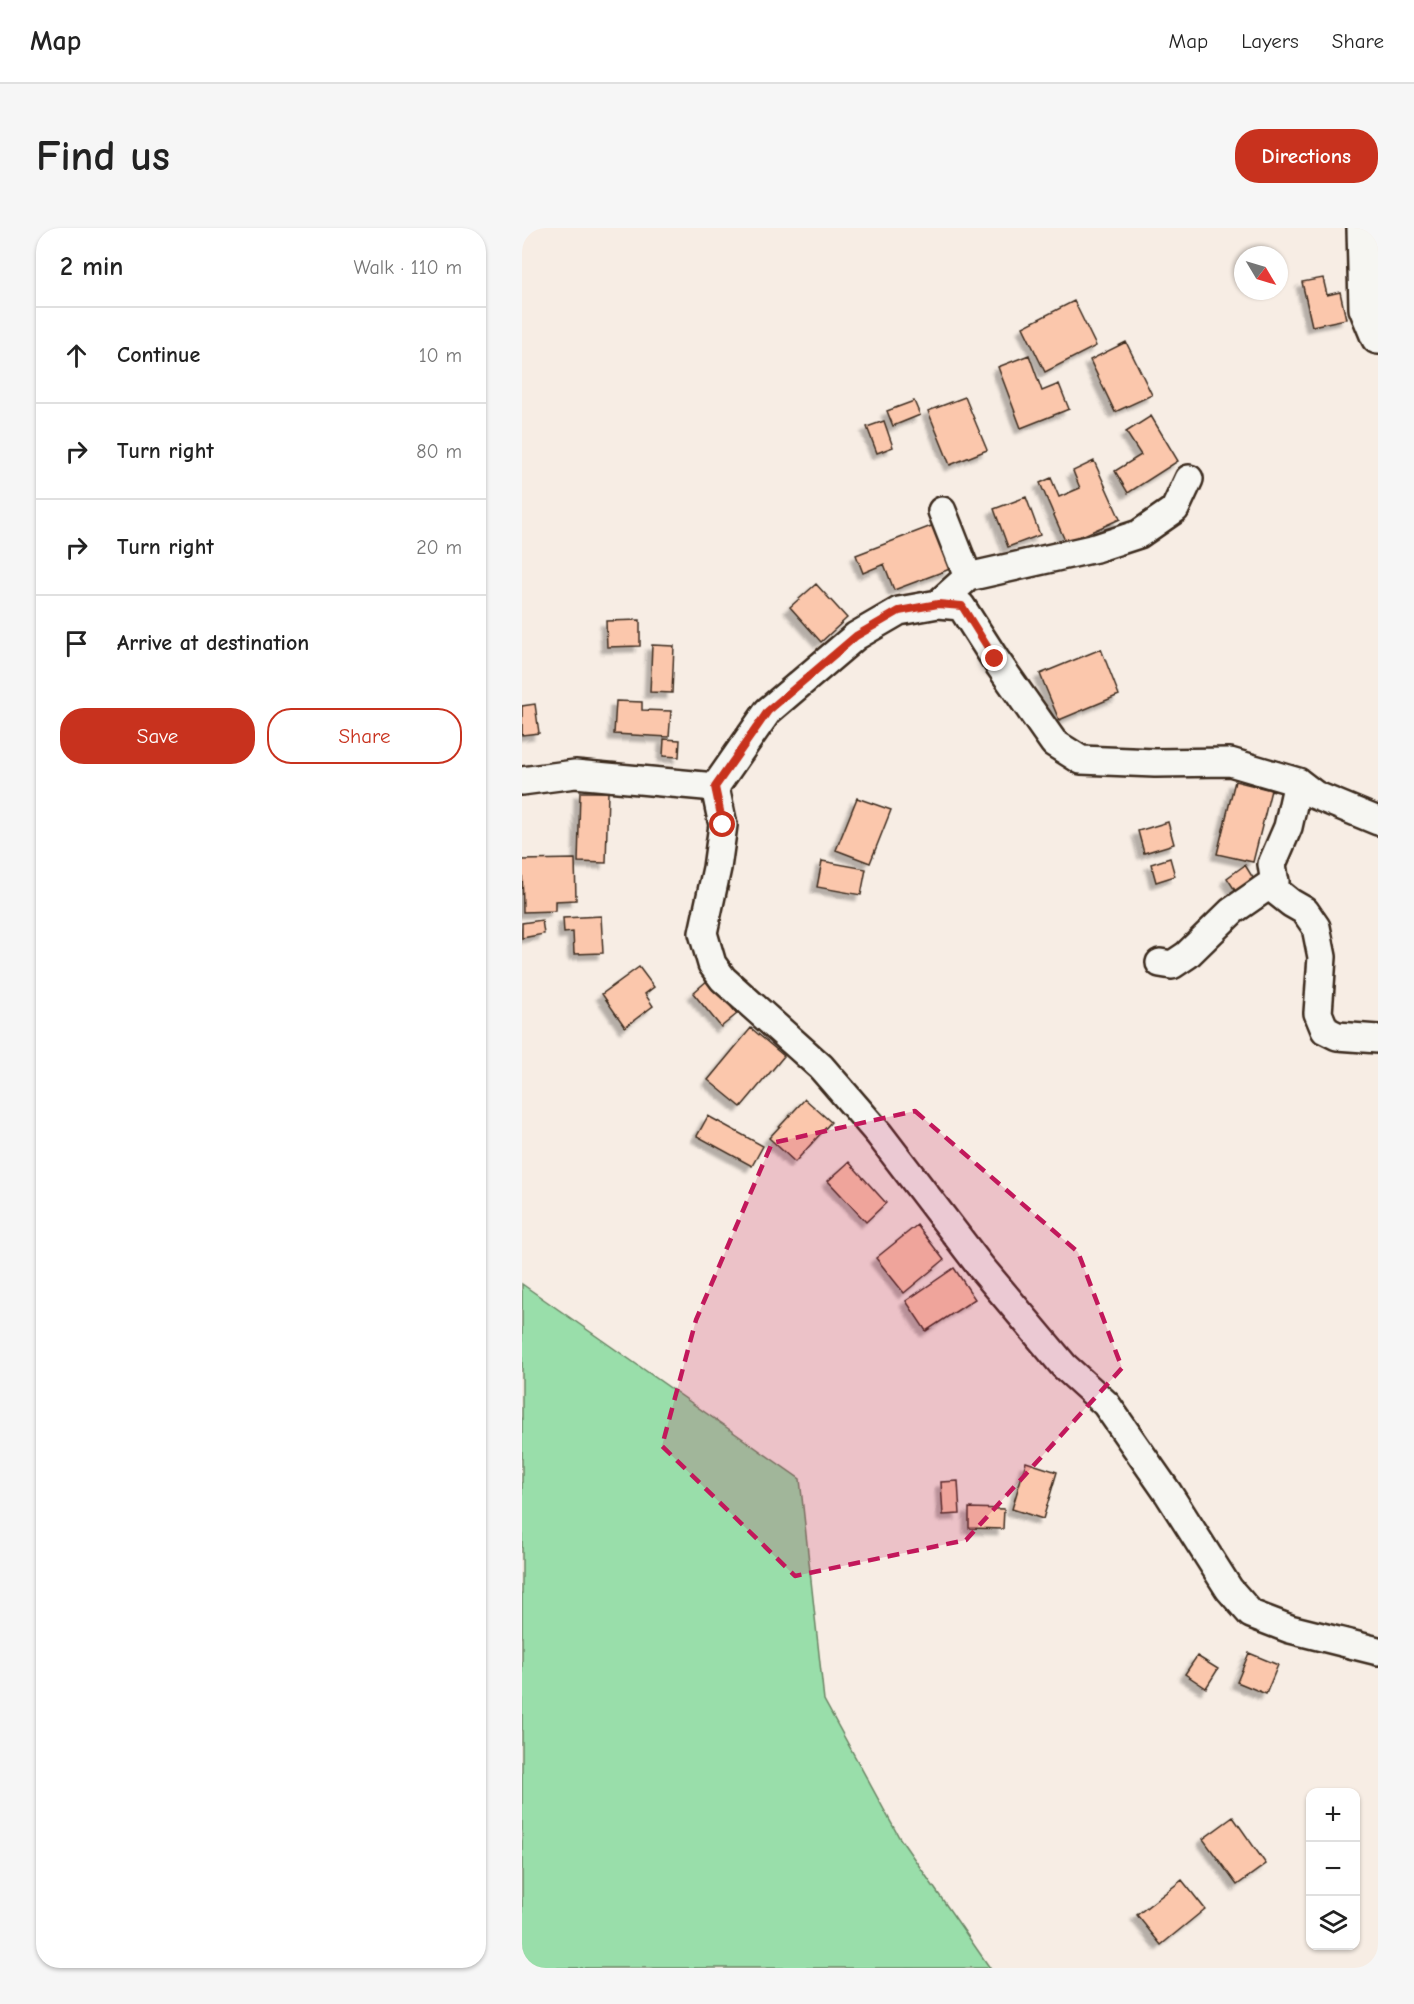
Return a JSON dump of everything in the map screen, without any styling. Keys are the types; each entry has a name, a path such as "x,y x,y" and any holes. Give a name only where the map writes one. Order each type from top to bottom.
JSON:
{"main road":[{"path":"1364,228 1366,308 1378,337"}],"street":[{"path":"938,604 968,577 1096,548 1139,534 1175,509 1189,479"},
{"path":"942,511 968,577"},
{"path":"1378,821 1315,795 1298,782 1230,762 1155,763 1081,760 1054,743 995,659 962,606 938,604 899,611 856,636 768,711 715,787 723,825 717,868 703,933 712,963 723,980 821,1067 879,1134 980,1266 1064,1366 1107,1404 1168,1493 1229,1589 1251,1614 1290,1629 1378,1651"},
{"path":"522,781 575,774 715,787"},
{"path":"1298,782 1288,827 1272,864 1276,891 1305,911 1316,927 1322,957 1318,1013 1325,1030 1337,1036 1378,1039"},
{"path":"1160,963 1173,965 1187,956 1232,911 1275,881"}],"highlighted area":[{"path":"915,1111 1078,1252 1122,1368 966,1540 795,1576 662,1446 696,1320 772,1143"}],"green space":[{"path":"522,1284 800,1479 824,1700 899,1837 990,1968 522,1968"}],"building":[{"path":"1323,278 1327,295 1340,292 1346,319 1312,326 1302,282"},
{"path":"1074,301 1096,346 1045,372 1023,327"},
{"path":"1126,342 1152,395 1115,412 1090,360"},
{"path":"1029,355 1042,391 1059,384 1069,409 1021,428 998,367"},
{"path":"965,397 987,450 950,465 928,411"},
{"path":"914,401 920,415 893,426 887,411"},
{"path":"1151,416 1178,461 1128,493 1115,471 1141,455 1126,432"},
{"path":"884,421 893,447 877,453 867,427"},
{"path":"1094,461 1120,519 1066,543 1040,483 1051,478 1059,497 1080,488 1073,471"},
{"path":"1026,497 1040,535 1008,547 994,509"},
{"path":"934,525 950,569 894,590 884,564 863,573 856,555"},
{"path":"816,584 847,618 821,642 790,607"},
{"path":"640,620 640,646 607,647 606,621"},
{"path":"652,645 674,646 672,693 650,692"},
{"path":"1101,649 1119,695 1059,720 1040,674"},
{"path":"616,701 642,702 642,710 671,711 669,737 614,734"},
{"path":"535,704 539,733 522,735 522,706"},
{"path":"664,739 680,740 679,757 663,756"},
{"path":"1235,781 1271,790 1253,862 1217,854"},
{"path":"580,792 608,792 606,863 578,862"},
{"path":"857,798 891,810 870,863 836,850"},
{"path":"1168,822 1174,844 1144,853 1138,831"},
{"path":"1170,858 1175,876 1156,882 1151,864"},
{"path":"575,859 576,900 555,901 555,911 523,912 522,860"},
{"path":"822,861 866,869 861,895 817,887"},
{"path":"1245,865 1258,886 1240,898 1227,878"},
{"path":"601,916 603,953 574,954 573,932 564,933 563,918"},
{"path":"542,920 544,934 522,938 522,923"},
{"path":"639,967 654,987 645,994 653,1006 625,1027 602,994"},
{"path":"709,979 737,1014 721,1027 693,993"},
{"path":"751,1028 784,1056 741,1107 708,1080"},
{"path":"805,1099 831,1122 795,1162 769,1138"},
{"path":"708,1116 763,1146 752,1166 697,1136"},
{"path":"849,1162 886,1203 866,1222 828,1181"},
{"path":"917,1225 944,1260 904,1293 876,1258"},
{"path":"954,1268 975,1299 926,1331 906,1301"},
{"path":"1026,1462 1057,1472 1043,1519 1012,1509"},
{"path":"958,1481 960,1514 943,1515 941,1482"},
{"path":"969,1508 1004,1509 1003,1529 969,1528"},
{"path":"1249,1653 1278,1665 1266,1694 1237,1682"},
{"path":"1197,1656 1218,1669 1206,1688 1185,1674"},
{"path":"1233,1817 1266,1864 1237,1885 1203,1839"},
{"path":"1182,1880 1205,1909 1161,1945 1137,1915"}],"route":[{"path":"723,825 715,787 768,711 856,636 899,611 938,604 962,606 995,659"}]}
